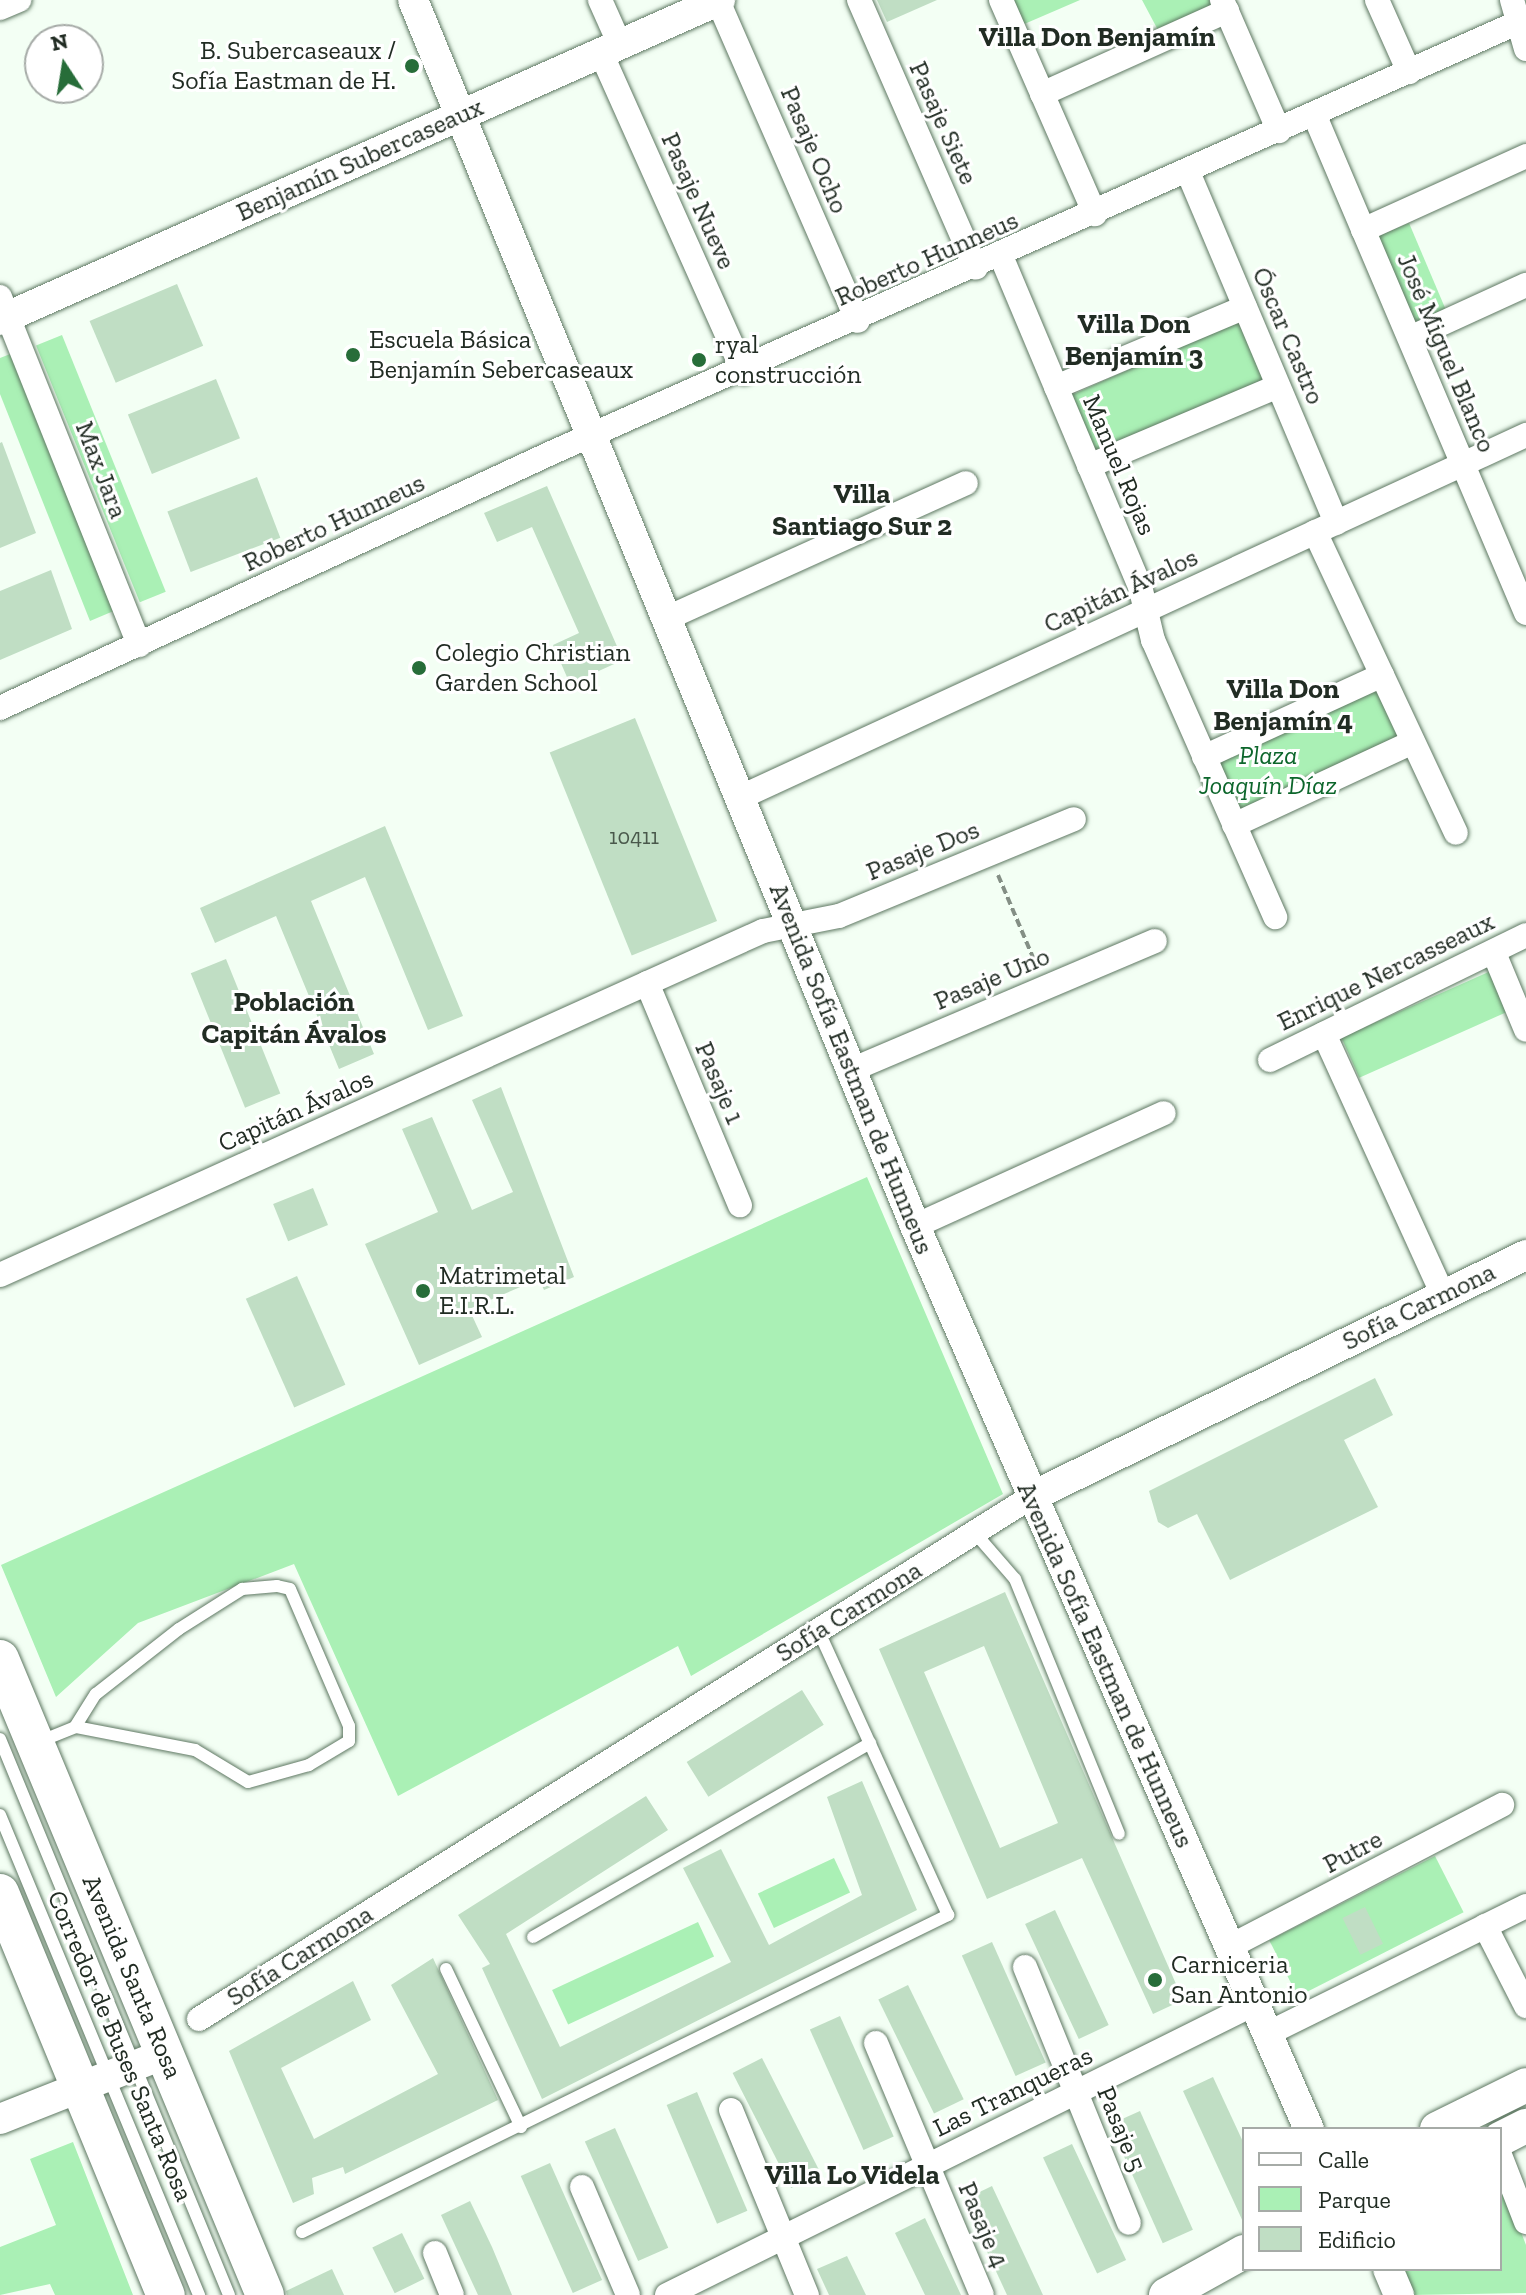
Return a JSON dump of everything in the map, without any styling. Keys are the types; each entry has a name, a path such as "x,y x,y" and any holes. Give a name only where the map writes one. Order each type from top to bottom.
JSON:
{"main road":[{"name":"Avenida Santa Rosa","path":"0,1659 18,1741 123,2071 166,2295"},
{"name":"Avenida Santa Rosa","path":"0,1893 123,2071 265,2295"},
{"path":"1441,2127 1526,2085"},
{"path":"1502,2138 1526,2126"},
{"path":"1166,2295 1242,2253"}],"street":[{"path":"0,8 19,0"},
{"name":"Avenida Sofía Eastman de Hunneus","path":"413,0 915,1226 1308,2127"},
{"name":"Pasaje Nueve","path":"600,0 611,49 744,373"},
{"name":"Benjamín Subercaseaux","path":"3,311 460,117 719,0"},
{"name":"Pasaje Ocho","path":"719,0 858,321"},
{"name":"Pasaje Siete","path":"859,0 976,268"},
{"path":"1001,0 1095,214"},
{"path":"1377,0 1409,72"},
{"path":"1042,94 1225,5 1279,131"},
{"path":"1519,14 1526,49"},
{"name":"Roberto Hunneus","path":"0,708 591,437 744,373 1409,72 1519,14"},
{"name":"José Miguel Blanco","path":"1314,114 1526,613"},
{"path":"1363,230 1526,156"},
{"name":"Óscar Castro","path":"1188,172 1278,386 1325,527 1382,675 1456,833"},
{"name":"Manuel Rojas","path":"1001,256 1089,466 1204,757 1275,917"},
{"path":"1410,338 1526,285"},
{"path":"1056,387 1245,307"},
{"name":"Max Jara","path":"3,311 139,645"},
{"path":"1089,466 1278,386"},
{"name":"Capitán Ávalos","path":"739,798 1526,435"},
{"path":"665,619 966,483"},
{"path":"1204,757 1382,675"},
{"path":"1234,825 1413,742"},
{"name":"Pasaje Dos","path":"791,925 839,916 1074,819"},
{"name":"Capitán Ávalos","path":"0,1275 647,983 791,925"},
{"name":"Enrique Nercasseaux","path":"1270,1060 1526,935"},
{"name":"Pasaje Uno","path":"851,1070 1155,941"},
{"path":"1494,953 1526,1030"},
{"name":"Pasaje 1","path":"647,983 740,1205"},
{"path":"1324,1034 1443,1295"},
{"path":"915,1226 1164,1113"},
{"name":"Sofía Carmona","path":"199,2019 1031,1497 1526,1255"},
{"name":"Putre","path":"1229,1947 1502,1805"},
{"path":"1267,2034 1526,1906"},
{"path":"1485,1926 1526,2006"},
{"name":"Pasaje 5","path":"1025,1967 1129,2223"},
{"name":"Las Tranqueras","path":"667,2295 1254,2004"},
{"name":"Pasaje 4","path":"876,2043 982,2295"},
{"path":"0,2119 123,2071"},
{"path":"731,2110 807,2295"},
{"path":"1502,2160 1526,2222"},
{"path":"582,2187 628,2295"},
{"path":"435,2253 452,2295"},
{"path":"1389,2271 1399,2295"}],"lane":[{"path":"975,1533 1015,1579 1119,1834"},
{"path":"18,1741 75,1727 195,1750 248,1782 309,1765 349,1741 349,1726 290,1589 262,1585 242,1589 179,1629 96,1694 75,1717 75,1727"},
{"path":"302,2232 948,1915 819,1632"},
{"path":"533,1937 870,1743"},
{"name":"Corredor de Buses Santa Rosa","path":"0,1815 229,2295"},
{"path":"446,1969 521,2127"},
{"name":"Corredor de Buses Santa Rosa","path":"123,2071 199,2295"}],"path":[{"path":"989,855 1046,987"}],"green space":[{"path":"1011,0 1080,0 1022,25"},
{"path":"1142,0 1209,0 1214,10 1159,32"},
{"path":"1409,223 1447,313 1411,328 1373,238"},
{"path":"1238,321 1266,385 1098,460 1070,396"},
{"path":"62,335 166,592 140,602 36,345"},
{"path":"18,351 116,610 90,621 0,394 0,358"},
{"name":"Plaza Joaquín Díaz","path":"1379,684 1405,739 1243,815 1217,760"},
{"path":"1493,970 1511,1010 1359,1078 1341,1038"},
{"path":"867,1177 1003,1494 691,1676 678,1646 398,1796 294,1564 138,1623 56,1697 1,1565"},
{"path":"1435,1856 1464,1912 1298,1997 1269,1940"},
{"path":"834,1858 850,1892 774,1928 758,1893"},
{"path":"698,1922 714,1956 568,2024 552,1990"},
{"path":"73,2142 133,2295 55,2295 50,2284 0,2295 0,2247 56,2225 30,2159"},
{"path":"1502,2183 1526,2245 1526,2293 1410,2295 1402,2271 1502,2271"}],"building":[{"path":"877,0 937,0 887,22"},
{"path":"177,284 203,346 116,383 90,321"},
{"path":"216,379 240,438 152,474 128,415"},
{"path":"0,443 36,533 0,548"},
{"path":"257,477 280,538 191,572 167,511"},
{"path":"547,486 623,660 570,684 553,645 579,633 532,527 497,542 484,513"},
{"path":"51,570 72,629 0,660 0,591"},
{"path":"635,718 717,921 632,956 550,752"},
{"path":"385,826 463,1016 428,1030 365,877 311,901 374,1054 339,1069 276,916 215,943 200,908"},
{"path":"226,959 280,1093 245,1108 191,973"},
{"path":"501,1087 574,1277 544,1290 539,1279 469,1309 482,1337 419,1365 365,1244 438,1212 402,1129 432,1117 472,1210 513,1192 472,1100"},
{"path":"313,1188 328,1225 288,1241 273,1204"},
{"path":"297,1276 345,1385 294,1407 246,1299"},
{"path":"1375,1378 1393,1415 1344,1440 1378,1507 1230,1580 1197,1514 1168,1528 1158,1522 1149,1491"},
{"path":"1005,1592 1183,2000 1153,2014 1082,1858 987,1899 879,1649","holes":["984,1646 1058,1823 1000,1848 924,1672"]},
{"path":"802,1690 824,1725 708,1797 687,1762"},
{"path":"862,1781 917,1910 542,2099 482,1968 490,1964 458,1915 646,1796 668,1830 506,1934 560,2047 731,1962 683,1868 721,1849 769,1945 862,1895 827,1797"},
{"path":"1365,1907 1383,1944 1361,1955 1343,1918"},
{"path":"1055,1910 1109,2025 1079,2039 1025,1924"},
{"path":"992,1942 1046,2063 1016,2076 962,1955"},
{"path":"433,1958 498,2100 345,2174 343,2167 312,2178 314,2194 293,2203 229,2051 353,1981 371,2020 281,2068 314,2139 438,2074 391,1985"},
{"path":"908,1985 964,2099 934,2114 878,1999"},
{"path":"840,2016 894,2137 864,2150 810,2029"},
{"path":"762,2058 821,2173 791,2188 733,2073"},
{"path":"1213,2077 1242,2140 1242,2220 1183,2091"},
{"path":"697,2092 747,2211 717,2224 667,2105"},
{"path":"1140,2111 1193,2230 1163,2243 1110,2124"},
{"path":"615,2128 668,2248 638,2261 585,2141"},
{"path":"1072,2144 1126,2260 1097,2274 1043,2158"},
{"path":"550,2163 602,2280 573,2293 521,2176"},
{"path":"992,2186 1043,2295 1007,2295 963,2200"},
{"path":"470,2201 512,2295 478,2295 441,2215"},
{"path":"925,2218 961,2295 925,2295 895,2233"},
{"path":"402,2233 424,2279 395,2293 372,2247"},
{"path":"847,2256 866,2295 829,2295 817,2269"},
{"path":"332,2269 344,2295 287,2295 286,2291"}],"place":[{"name":"B. Subercaseaux / Sofía Eastman de H.","path":"412,66"},
{"name":"Escuela Básica Benjamín Sebercaseaux","path":"353,355"},
{"name":"ryal construcción","path":"699,360"},
{"name":"Colegio Christian Garden School","path":"419,668"},
{"name":"Matrimetal E.I.R.L.","path":"423,1291"},
{"name":"Carniceria San Antonio","path":"1155,1980"}],"district":[{"name":"Villa Don Benjamín","path":"1097,37"},
{"name":"Villa Don Benjamín 3","path":"1134,340"},
{"name":"Villa Santiago Sur 2","path":"862,510"},
{"name":"Villa Don Benjamín 4","path":"1283,705"},
{"name":"Población Capitán Ávalos","path":"294,1018"},
{"name":"Villa Lo Videla","path":"852,2175"}]}
